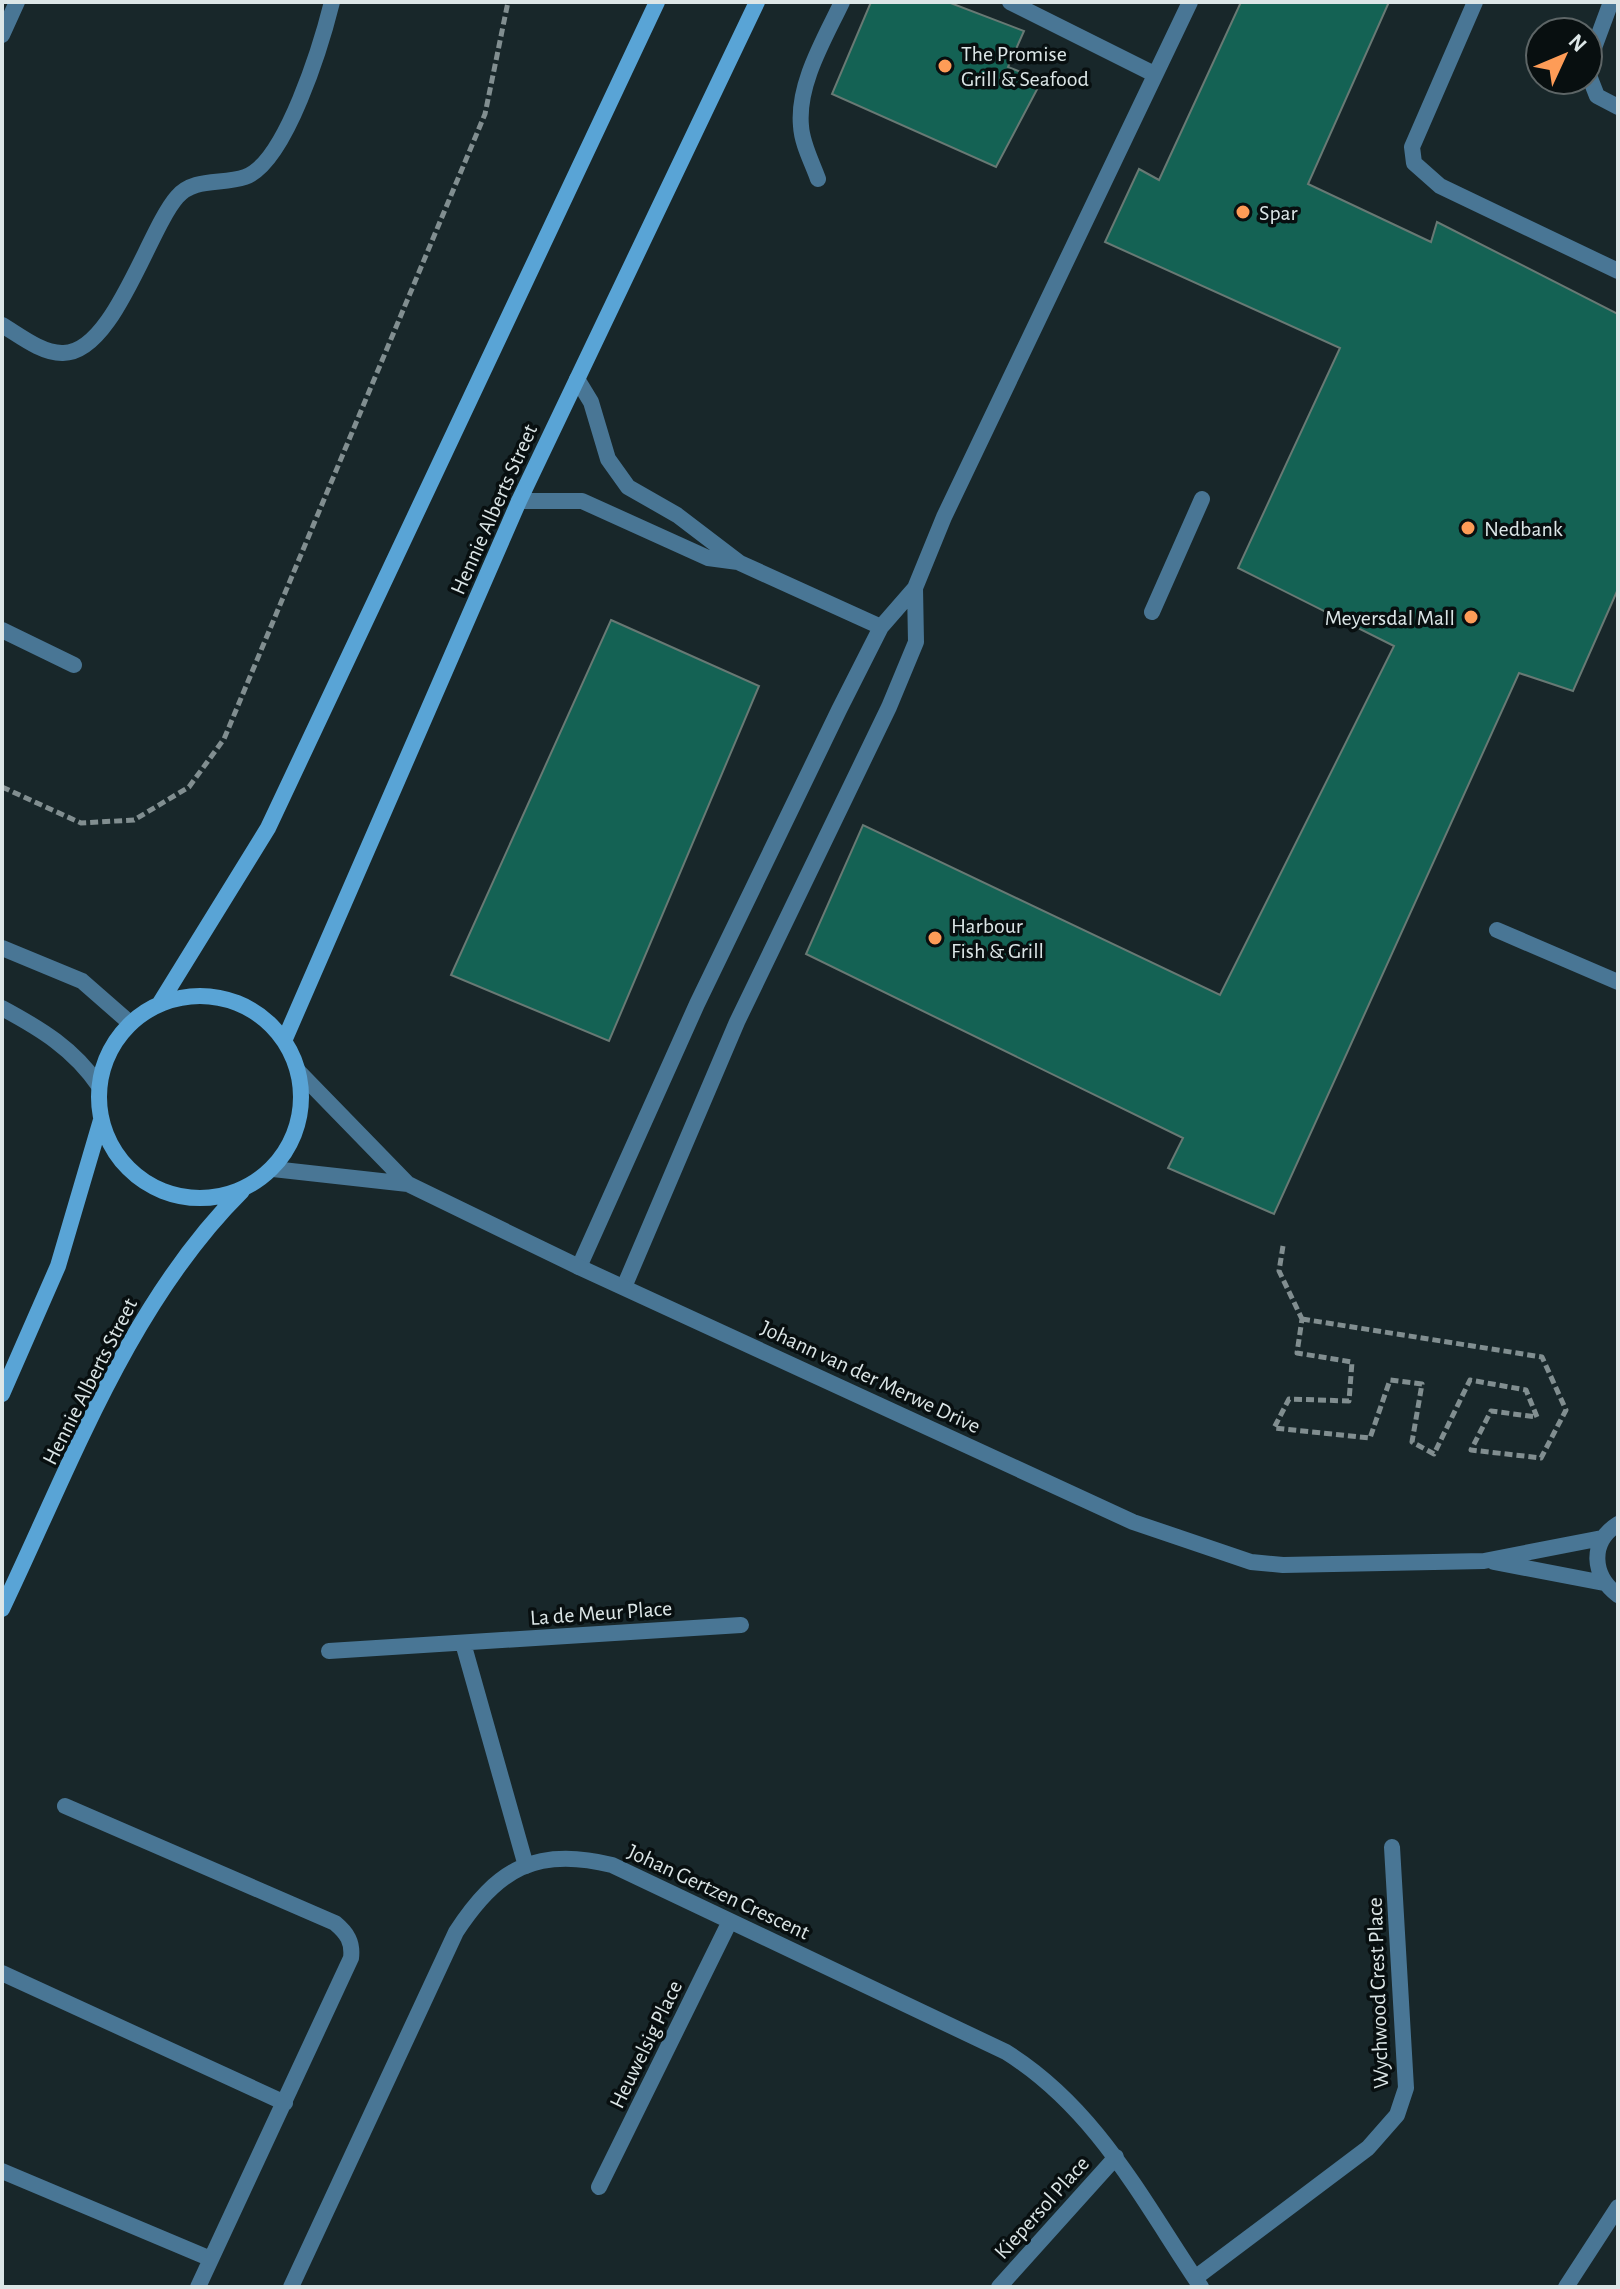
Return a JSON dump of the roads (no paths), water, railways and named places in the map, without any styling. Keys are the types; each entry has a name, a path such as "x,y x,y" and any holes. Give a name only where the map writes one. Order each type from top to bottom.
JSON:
{"street":[{"path":"2,35 17,2"},
{"path":"2,325 42,348 62,353 80,350 95,336 120,301 175,198 202,183 248,176 270,153 296,111 320,49 332,2"},
{"name":"Hennie Alberts Street","path":"160,1003 268,828 657,2"},
{"name":"Hennie Alberts Street","path":"284,1041 519,501 757,2"},
{"path":"818,179 801,126 802,100 842,2"},
{"path":"1010,2 1154,74"},
{"path":"579,1267 697,1004 881,627 915,588 944,517 1190,2"},
{"path":"1475,2 1412,147 1414,163 1440,186 1618,271"},
{"path":"1604,21 1611,2"},
{"path":"1597,96 1618,107"},
{"path":"577,379 591,402 608,459 617,476 740,563 881,627"},
{"path":"1152,612 1202,499"},
{"path":"519,501 582,501 708,558 740,563"},
{"path":"624,1287 724,1050 895,694 916,642 915,588"},
{"path":"2,630 74,665"},
{"path":"1497,930 1618,982"},
{"path":"2,948 82,981 130,1023"},
{"name":"Hennie Alberts Street","path":"2,1609 148,1309 186,1253 243,1190 273,1169 292,1141 302,1108 299,1072 284,1041 260,1015 229,1000 194,995 160,1003 130,1023 109,1052 99,1086 101,1120 114,1151 138,1178 171,1195 208,1199 243,1190"},
{"path":"2,1008 61,1043 83,1062 99,1086"},
{"name":"Johann van der Merwe Drive","path":"299,1072 408,1184 579,1267 1133,1522 1251,1562 1283,1565 1484,1561 1602,1538"},
{"name":"Hennie Alberts Street","path":"2,1394 58,1266 101,1120"},
{"path":"273,1169 408,1184"},
{"path":"1618,1524 1602,1538 1596,1564 1604,1583 1618,1595"},
{"name":"Johann van der Merwe Drive","path":"1484,1561 1604,1583"},
{"name":"La de Meur Place","path":"329,1651 741,1625"},
{"path":"463,1643 526,1866"},
{"path":"65,1806 320,1916 345,1932 352,1948 351,1958 198,2287"},
{"name":"Wychwood Crest Place","path":"1198,2282 1368,2148 1397,2115 1406,2088 1392,1847"},
{"name":"Johan Gertzen Crescent","path":"291,2287 456,1932 489,1886 526,1866 571,1858 612,1865 1006,2052 1063,2092 1116,2157 1198,2282"},
{"name":"Heuwelsig Place","path":"599,2187 730,1921"},
{"path":"2,1973 285,2103"},
{"name":"Kiepersol Place","path":"999,2287 1116,2157"},
{"path":"2,2171 211,2259"},
{"path":"1566,2287 1618,2207"}],"place":[{"name":"The Promise Grill & Seafood","path":"945,66"},
{"name":"Spar","path":"1243,212"},
{"name":"Nedbank","path":"1468,528"},
{"name":"Meyersdal Mall","path":"1471,617"},
{"name":"Harbour Fish & Grill","path":"935,938"}]}
